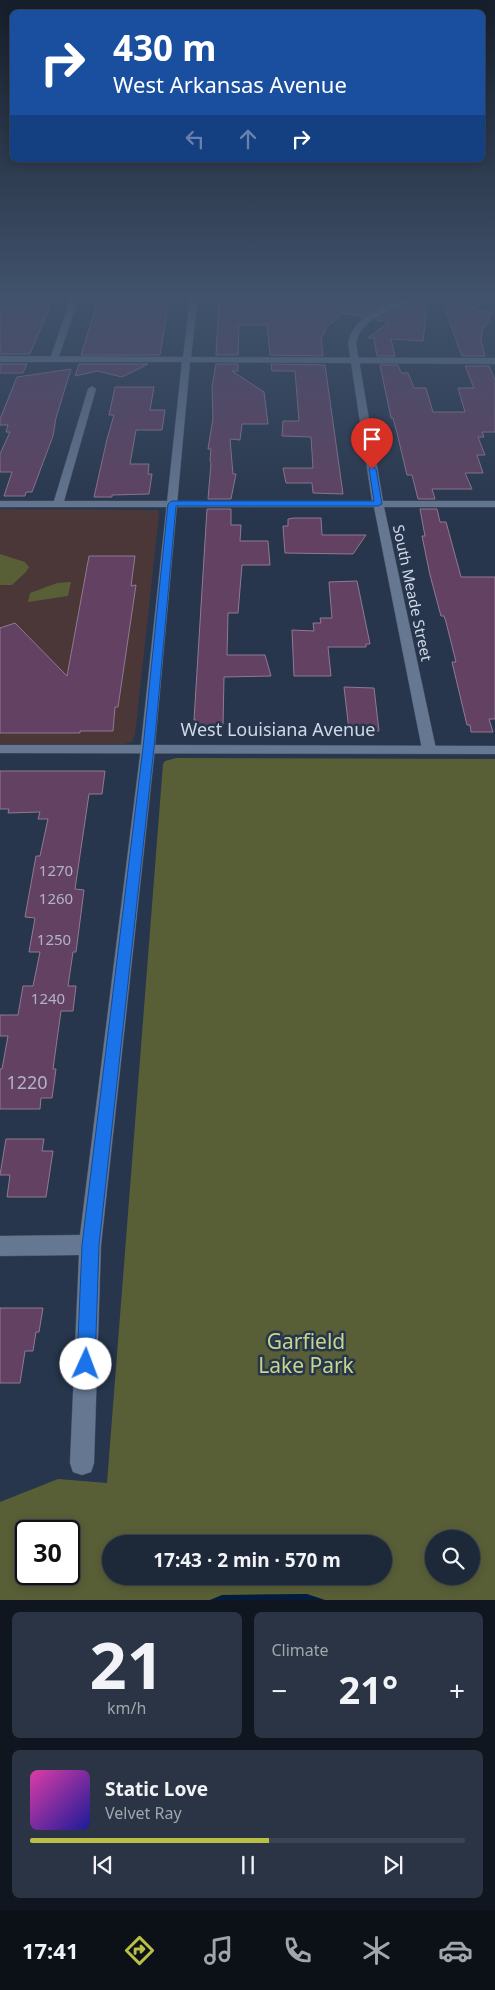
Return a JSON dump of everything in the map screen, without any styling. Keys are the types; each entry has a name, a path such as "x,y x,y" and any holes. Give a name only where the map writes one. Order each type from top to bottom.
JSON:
{"street":[{"path":"82,1463 90,1245 148,748 185,373"},
{"name":"South Meade Street","path":"358,373 378,504 429,749"},
{"path":"58,504 92,389"},
{"path":"0,504 495,504"},
{"name":"West Louisiana Avenue","path":"0,749 495,750"},
{"path":"0,1246 90,1245"}],"shaded area":[{"path":"0,509 158,510 159,515 135,735 132,742 124,744 0,744"}],"green space":[{"path":"0,554 25,562 29,567 12,585 0,585"},
{"path":"71,582 68,596 28,602 30,593 57,583"},
{"name":"Garfield Lake Park","path":"176,758 495,759 495,1600 0,1600 0,1502 58,1479 107,1483 163,764 165,761"}],"water":[{"path":"307,1594 325,1600 210,1600 222,1595"}],"building":[{"path":"46,373 70,373 56,418 53,436 32,492 26,492 25,496 4,496 12,472 0,472 0,454 10,432 6,432 8,425 0,425 0,419 17,377"},
{"path":"76,373 90,373 75,376"},
{"path":"104,373 131,373 122,377"},
{"path":"214,373 235,373 264,392 268,424 242,424 240,440 230,439 233,474 236,474 231,499 208,499 211,449 208,449 213,418 212,387"},
{"path":"295,373 326,373 343,494 313,493 312,483 286,483 283,468 313,468 311,437 282,436 283,421 299,421"},
{"path":"382,373 408,373 414,388 426,388 433,412 465,412 458,388 474,388 468,373 492,373 495,380 495,432 482,432 484,437 478,437 485,455 477,455 483,473 465,473 472,489 432,489 435,499 418,499 412,475 407,475 393,418 391,418"},
{"path":"115,387 154,387 150,410 165,410 162,430 136,430 130,464 149,464 148,474 152,474 149,494 94,497 114,415 109,415"},
{"path":"207,509 231,509 231,525 241,525 240,541 268,541 270,565 242,565 238,613 228,613 227,655 265,655 271,676 224,677 223,726 196,726 196,720 194,720"},
{"path":"420,509 437,509 440,522 446,522 461,577 495,577 495,719 489,719 493,732 471,732 470,725 467,725 452,662 456,662 446,622 444,616 441,616 430,575 422,536 425,536"},
{"path":"321,518 322,535 366,535 353,554 285,553 283,526 288,526 288,519"},
{"path":"89,556 135,556 131,586 136,585 118,707 115,707 113,731 0,733 0,628 15,623 67,676"},
{"path":"357,581 370,644 366,644 366,647 328,647 331,676 294,676 292,630 314,631 313,623 321,623 320,618 332,618 329,582"},
{"path":"344,687 374,688 379,731 349,730"},
{"path":"0,771 105,771 102,794 89,794 75,889 84,890 76,952 73,952 68,986 76,986 73,1011 61,1011 53,1069 56,1069 52,1098 41,1098 40,1109 0,1109 0,1069 2,1069 8,1036 0,1036 0,1015 18,1015 23,986 33,986 40,952 29,952 35,918 25,917 36,856 40,856 48,819 38,819 40,812 8,813 9,809 0,809"},
{"path":"6,1139 44,1139 42,1151 53,1151 46,1197 7,1197 10,1175 0,1175"},
{"path":"0,1308 43,1308 39,1332 36,1332 33,1351 25,1351 20,1383 0,1383"}],"route":[{"path":"86,1364 90,1245 148,748 172,504 378,504 372,469"}]}
